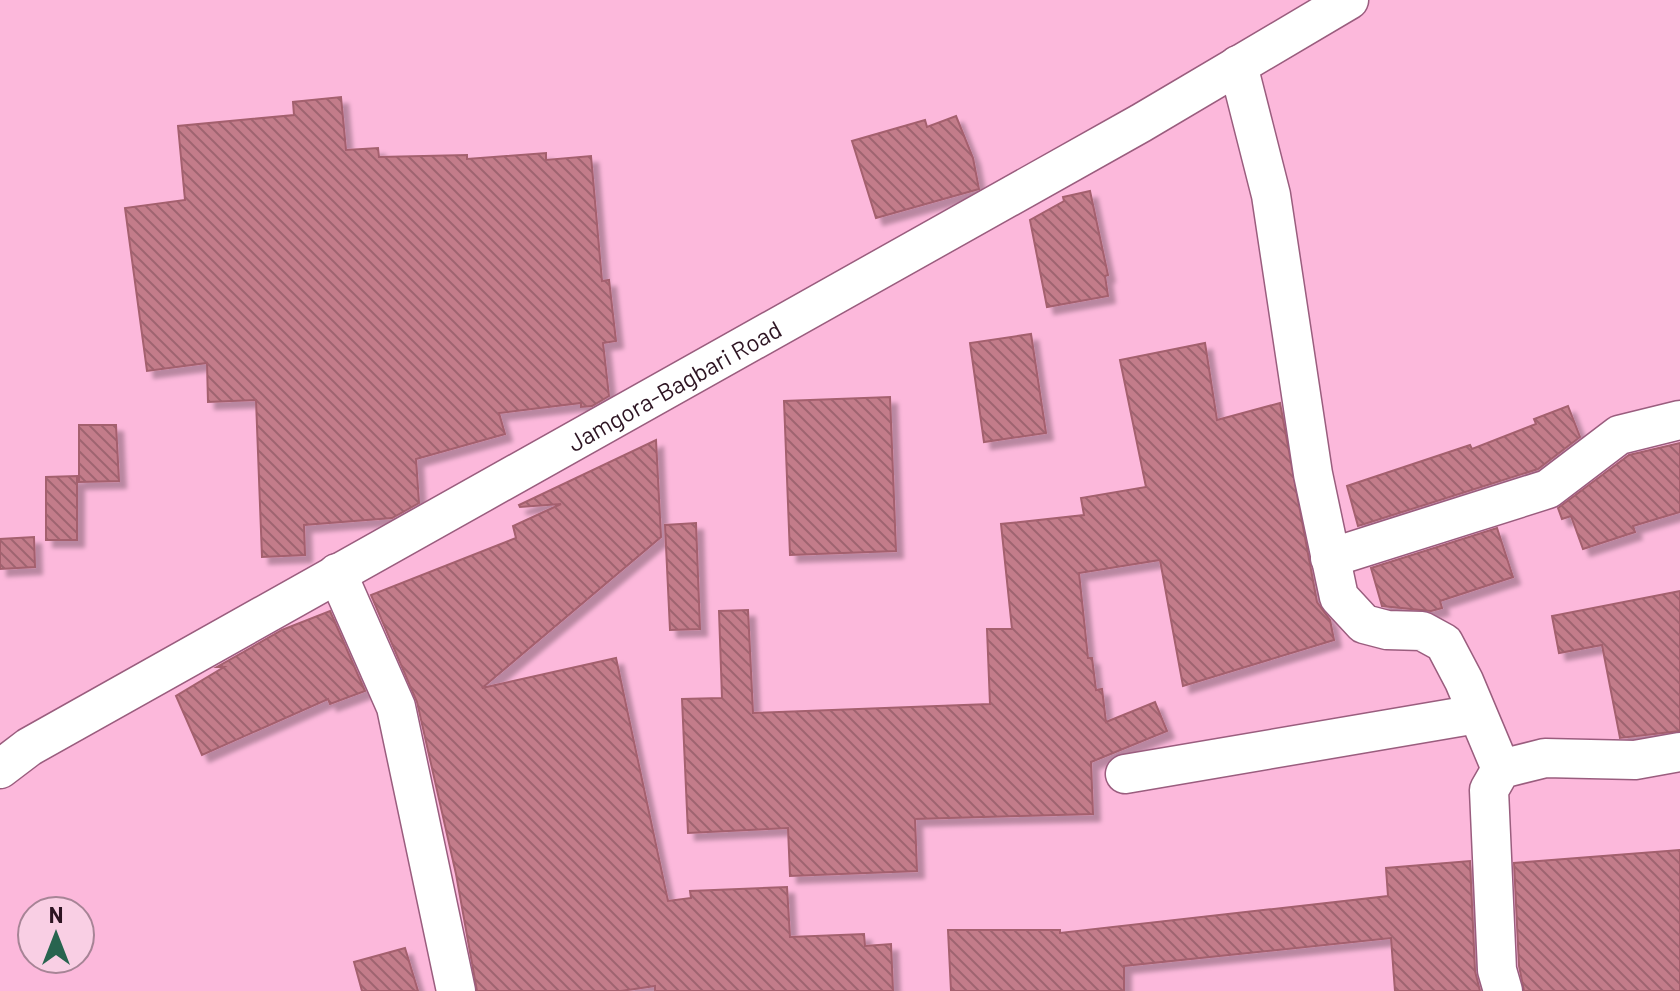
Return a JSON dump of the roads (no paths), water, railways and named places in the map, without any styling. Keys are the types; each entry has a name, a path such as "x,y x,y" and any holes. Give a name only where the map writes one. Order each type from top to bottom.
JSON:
{"street":[{"name":"Jamgora-Bagbari Road","path":"0,769 29,747 1349,0"},
{"path":"1238,65 1271,195 1339,597 1364,624 1387,630 1422,631 1444,643 1501,769"},
{"path":"1330,558 1548,489 1619,435 1680,420"},
{"path":"337,573 396,707 456,991"},
{"path":"1125,774 1477,714"},
{"path":"1503,991 1497,970 1489,790 1501,769 1545,758 1635,760 1680,752"}]}
